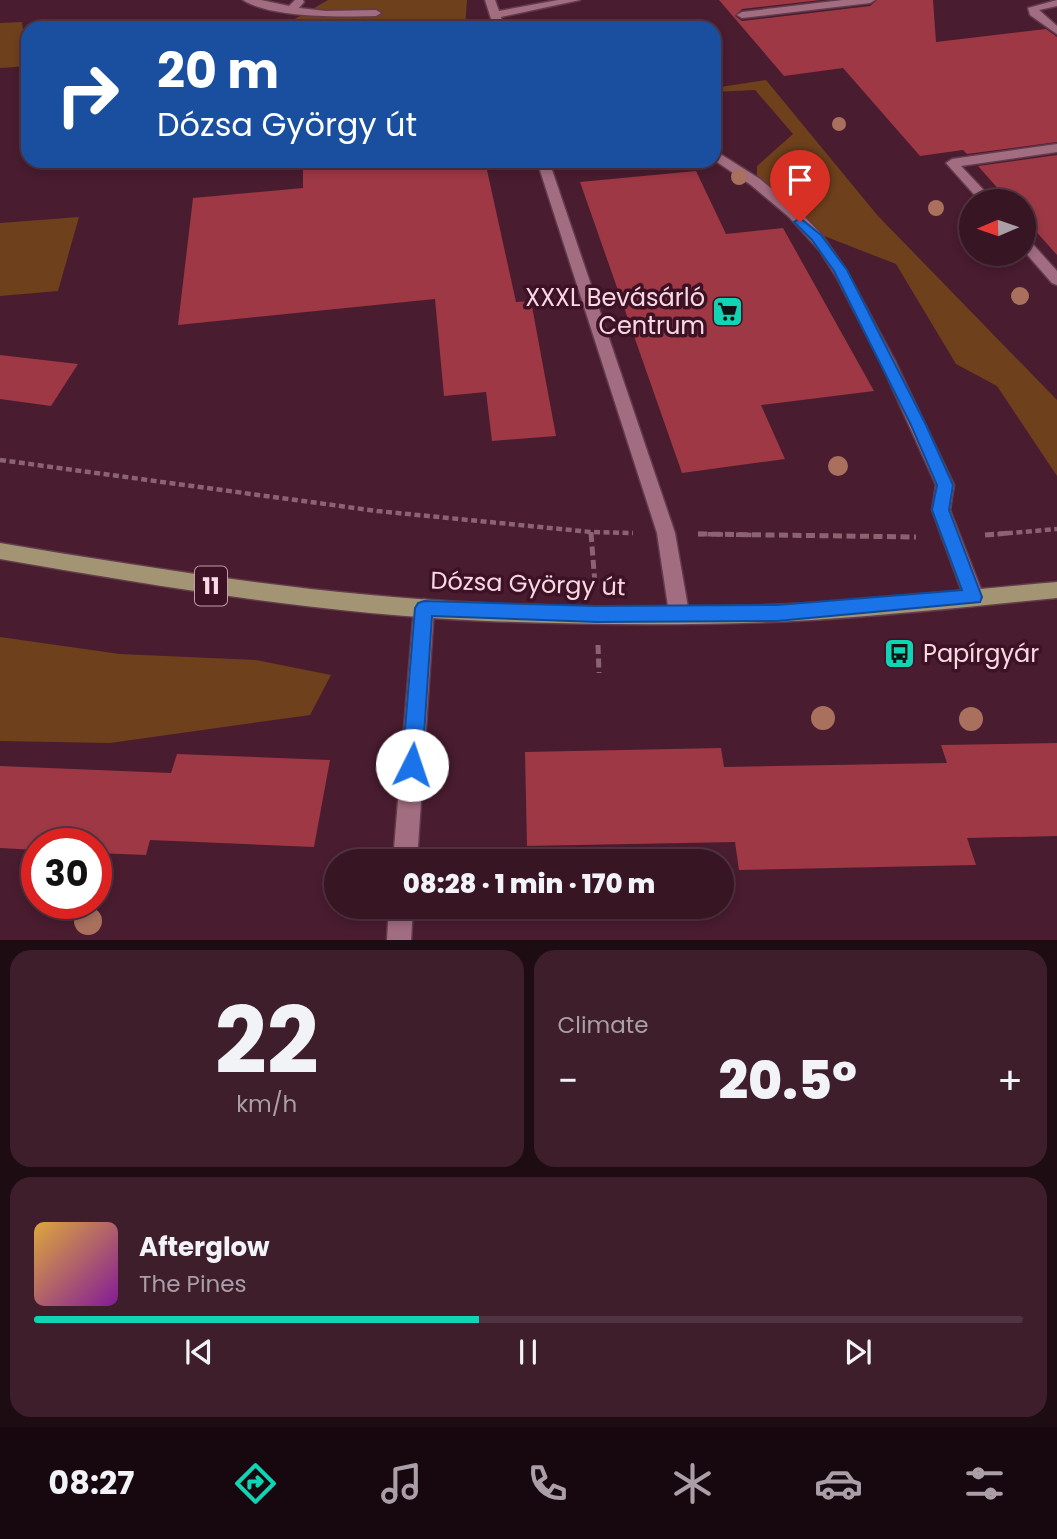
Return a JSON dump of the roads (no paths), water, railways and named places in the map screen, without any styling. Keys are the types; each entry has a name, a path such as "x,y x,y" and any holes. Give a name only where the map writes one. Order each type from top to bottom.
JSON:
{"main road":[{"name":"Dózsa György út","path":"0,551 158,579 313,599 424,608 597,614 777,613 1057,590"}],"street":[{"path":"248,0 326,15 376,13"},
{"path":"291,10 301,0"},
{"path":"490,0 497,21"},
{"path":"495,15 575,0"},
{"path":"742,15 870,0"},
{"path":"1057,3 1033,8 1034,13 1057,31"},
{"path":"976,189 952,163 1057,148"},
{"path":"721,158 745,173 784,206 817,238 840,270 878,341 945,485 941,510 974,597"},
{"path":"545,168 666,533 679,613"},
{"path":"1036,256 1057,280"},
{"path":"406,849 424,608"},
{"path":"398,940 400,919"}],"place":[{"name":"XXXL Bevásárló Centrum","path":"728,312"},
{"name":"Papírgyár","path":"900,654"}]}
